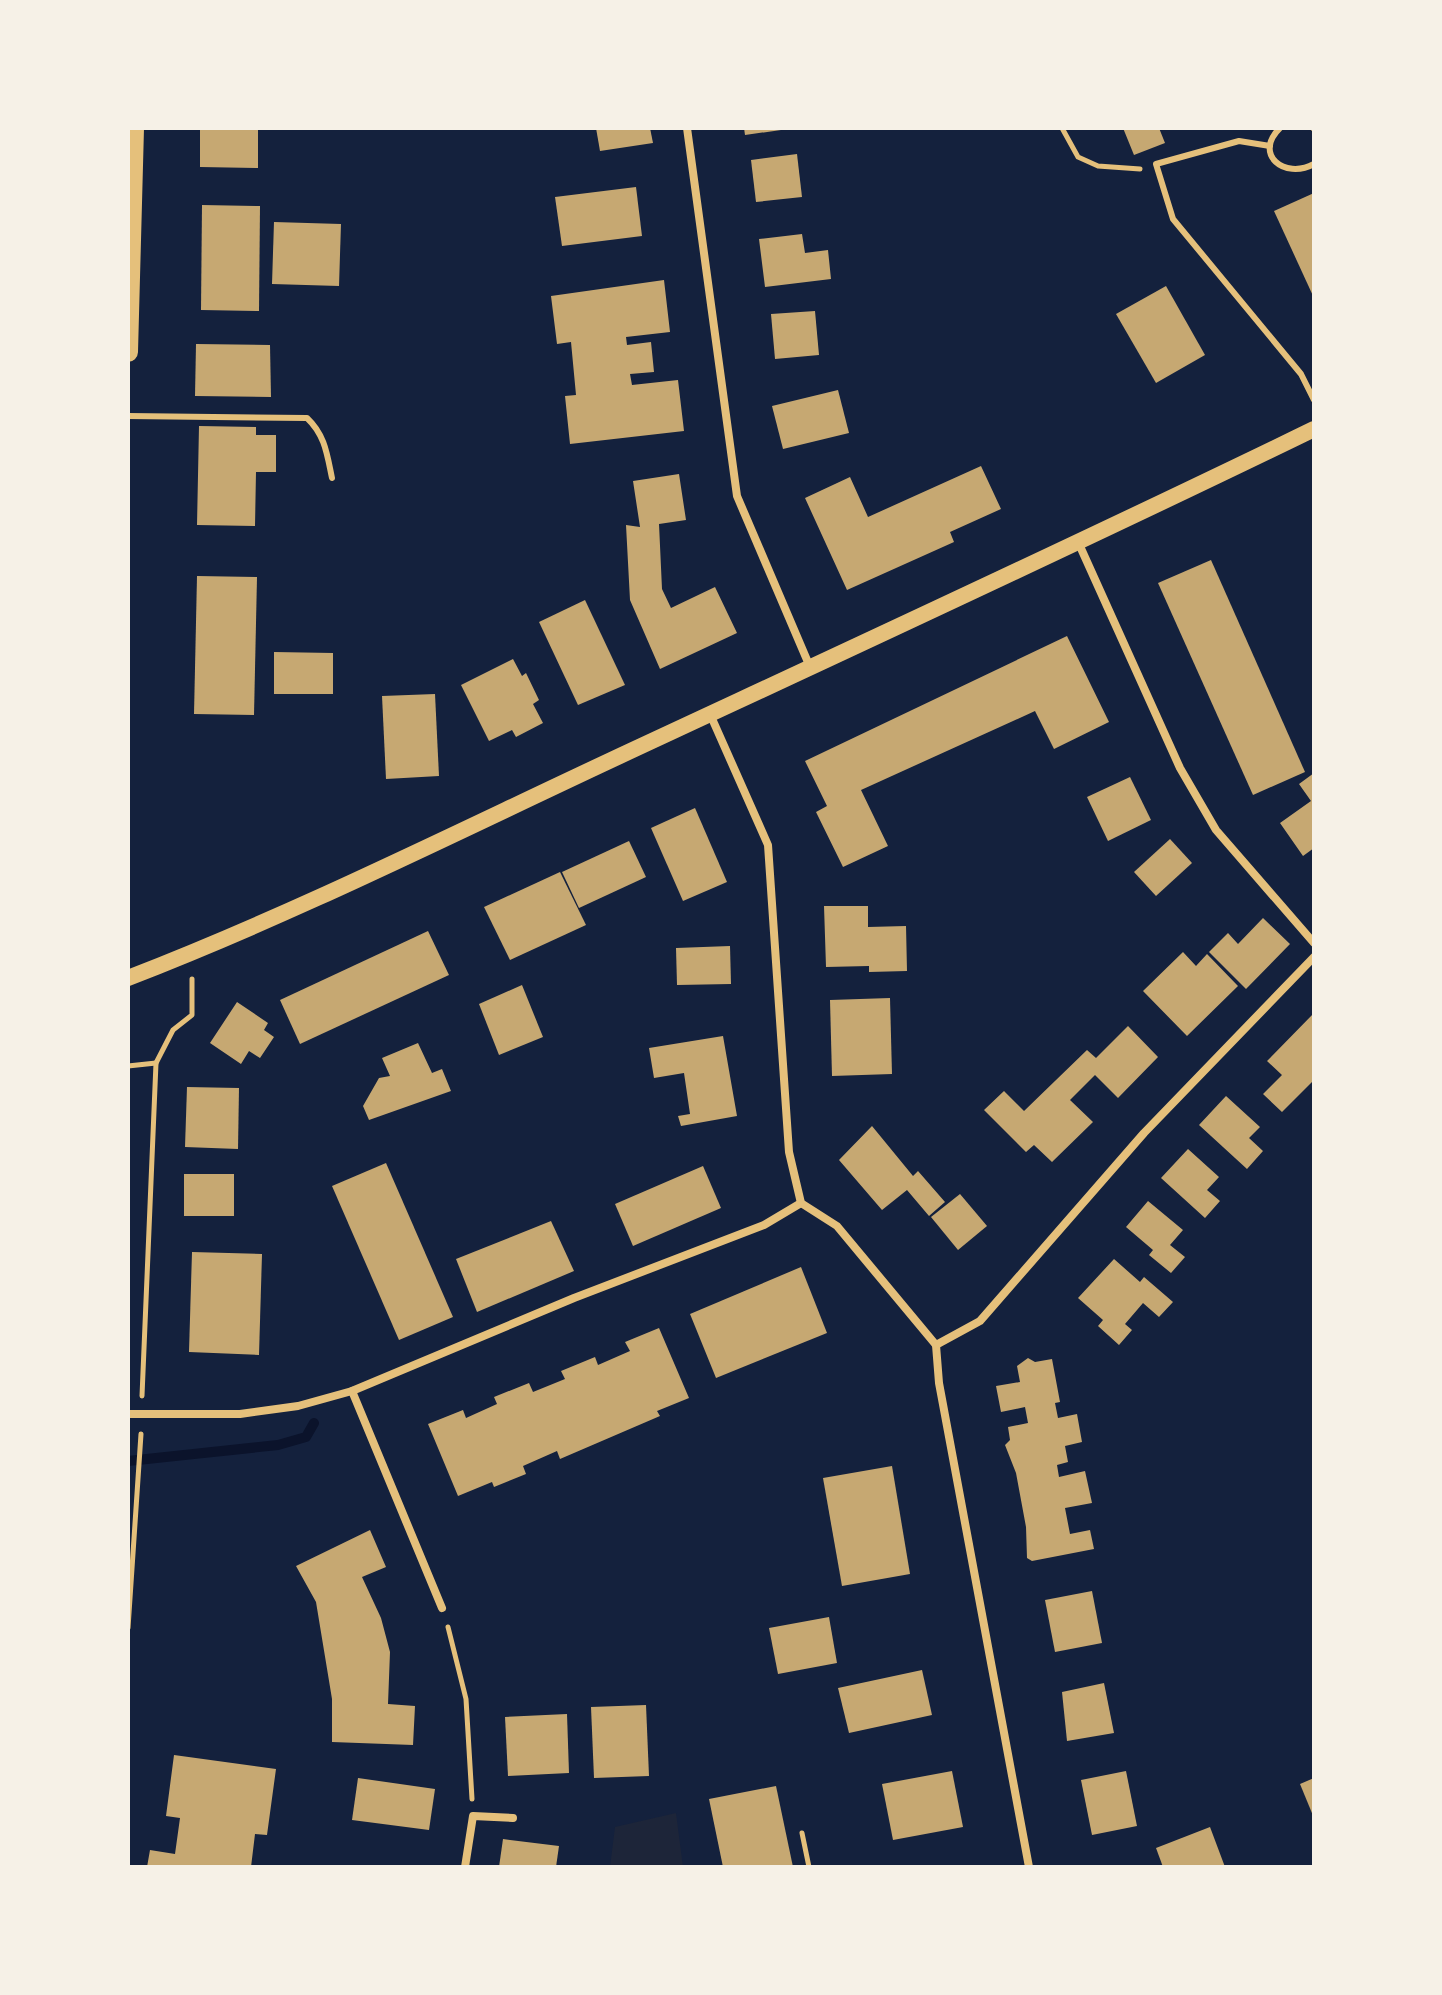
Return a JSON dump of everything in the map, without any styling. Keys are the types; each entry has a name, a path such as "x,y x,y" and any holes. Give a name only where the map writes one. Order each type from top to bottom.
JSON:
{"main road":[{"path":"128,352 134,128"},
{"path":"128,978 193,953 1079,544 1314,429"}],"street":[{"path":"687,128 737,496 810,668"},
{"path":"1079,544 1180,768 1216,830 1314,943"},
{"path":"710,714 768,845 789,1152 801,1203 837,1226 936,1345 939,1383 982,1630 1029,1867"},
{"path":"936,1345 980,1321 1144,1133 1314,957"},
{"path":"128,1414 240,1414 298,1406 352,1391 574,1298 764,1225 801,1203"},
{"path":"352,1391 442,1608"},
{"path":"465,1867 473,1816 513,1818"}],"lane":[{"path":"1280,128 1273,135 1270,146 1273,158 1283,169 1300,172 1314,164"},
{"path":"1270,146 1239,141 1156,164 1173,219 1301,374 1314,400"},
{"path":"128,416 307,418 319,429 326,446 332,478"}],"path":[{"path":"1062,128 1078,157 1098,166 1122,170 1156,164"},
{"path":"128,1628 141,1446 156,1063 173,1030 192,1015 193,953"},
{"path":"128,1066 156,1063"},
{"path":"442,1608 457,1652 466,1699 473,1816"},
{"path":"802,1833 809,1867"}],"shaded area":[{"path":"676,1813 683,1867 610,1867 615,1827"}],"building":[{"path":"200,128 258,128 258,168 200,167"},
{"path":"596,128 650,128 653,143 600,151"},
{"path":"744,128 781,128 781,130 745,135"},
{"path":"1123,128 1159,128 1165,143 1134,155"},
{"path":"797,154 802,197 756,202 751,160"},
{"path":"636,187 642,236 562,246 555,197"},
{"path":"1314,193 1314,298 1274,211"},
{"path":"202,205 260,206 259,311 201,310"},
{"path":"274,222 341,224 339,286 272,284"},
{"path":"802,234 805,253 828,250 831,279 765,287 759,239"},
{"path":"664,280 670,332 626,337 627,345 651,342 654,372 630,374 632,385 678,380 684,431 570,444 565,396 576,395 571,342 557,344 551,296"},
{"path":"1166,286 1205,355 1156,383 1116,314"},
{"path":"815,311 819,355 775,359 771,314"},
{"path":"196,344 270,345 271,397 195,396"},
{"path":"838,390 849,433 783,449 772,406"},
{"path":"199,426 256,427 256,435 276,435 276,472 256,472 255,526 197,525"},
{"path":"981,466 1001,509 950,532 954,542 847,590 805,498 850,477 868,517"},
{"path":"679,474 686,520 659,524 662,589 671,608 715,587 737,633 660,669 630,600 626,525 640,527 633,481"},
{"path":"1211,560 1305,772 1253,795 1158,583"},
{"path":"197,576 257,577 254,715 194,714"},
{"path":"585,600 625,685 578,705 539,622"},
{"path":"1067,636 1109,722 1054,749 1035,711 861,790 888,846 843,867 816,812 827,806 805,761"},
{"path":"274,652 333,653 333,694 274,694"},
{"path":"513,659 522,676 526,673 539,700 533,704 543,723 516,737 512,730 489,741 461,685"},
{"path":"435,694 439,776 386,779 382,696"},
{"path":"1314,773 1314,848 1303,856 1280,823 1311,801 1299,784"},
{"path":"1130,777 1151,820 1108,841 1087,797"},
{"path":"695,808 727,882 683,901 651,828"},
{"path":"1170,839 1192,863 1156,896 1134,872"},
{"path":"629,841 646,877 579,908 562,872"},
{"path":"560,872 586,925 510,960 484,907"},
{"path":"824,906 868,906 868,927 906,926 907,971 869,972 869,966 826,967"},
{"path":"1263,918 1290,944 1246,989 1209,952 1228,933 1238,944"},
{"path":"428,931 449,975 300,1044 280,1000"},
{"path":"730,946 731,984 677,985 676,948"},
{"path":"1183,952 1196,966 1207,954 1238,986 1187,1036 1143,991"},
{"path":"522,985 543,1037 499,1055 479,1004"},
{"path":"890,998 892,1074 832,1076 830,1000"},
{"path":"237,1002 268,1023 264,1030 274,1037 260,1058 249,1051 241,1064 210,1043"},
{"path":"1314,1013 1314,1080 1282,1112 1263,1094 1282,1075 1267,1061"},
{"path":"1128,1026 1158,1057 1118,1098 1095,1075 1070,1100 1093,1122 1052,1162 1034,1145 1026,1152 984,1110 1004,1091 1024,1111 1087,1050 1096,1058"},
{"path":"723,1036 737,1116 681,1126 678,1116 690,1114 684,1073 654,1078 649,1048"},
{"path":"418,1043 432,1073 442,1069 451,1091 369,1120 363,1106 379,1078 390,1076 382,1058"},
{"path":"187,1087 239,1088 238,1149 185,1147"},
{"path":"1226,1096 1260,1127 1249,1138 1263,1151 1247,1169 1199,1125"},
{"path":"872,1126 913,1176 918,1171 945,1202 929,1216 907,1190 882,1210 839,1160"},
{"path":"1188,1149 1219,1177 1207,1190 1220,1201 1205,1218 1161,1178"},
{"path":"386,1163 453,1317 399,1340 332,1186"},
{"path":"703,1166 721,1208 633,1246 615,1204"},
{"path":"184,1174 234,1174 234,1216 184,1216"},
{"path":"960,1194 987,1226 958,1250 931,1217"},
{"path":"1148,1201 1183,1230 1170,1245 1185,1257 1171,1273 1149,1255 1153,1250 1126,1227"},
{"path":"551,1221 574,1271 477,1312 456,1259"},
{"path":"192,1252 262,1254 259,1355 189,1352"},
{"path":"1114,1259 1140,1282 1144,1277 1173,1302 1159,1317 1143,1303 1125,1324 1132,1330 1119,1345 1098,1326 1103,1320 1078,1298"},
{"path":"801,1267 827,1333 716,1378 690,1314"},
{"path":"659,1328 689,1398 657,1411 660,1416 560,1459 557,1451 523,1466 526,1474 494,1487 492,1482 458,1496 428,1424 463,1410 466,1418 497,1404 494,1397 529,1383 533,1392 565,1379 561,1371 595,1357 598,1365 630,1351 625,1342"},
{"path":"1028,1358 1035,1362 1052,1359 1060,1402 1055,1403 1058,1418 1077,1414 1082,1442 1065,1446 1068,1462 1057,1465 1059,1477 1085,1471 1092,1503 1065,1508 1070,1534 1090,1530 1094,1549 1032,1561 1027,1558 1026,1527 1016,1473 1005,1445 1010,1440 1008,1427 1028,1423 1025,1407 1001,1412 996,1386 1020,1382 1017,1366"},
{"path":"892,1466 910,1574 842,1586 823,1478"},
{"path":"370,1530 386,1567 362,1577 381,1618 390,1652 388,1704 415,1706 413,1745 332,1742 332,1699 316,1602 296,1566"},
{"path":"1092,1591 1102,1643 1055,1652 1045,1600"},
{"path":"829,1617 837,1663 778,1674 769,1628"},
{"path":"922,1670 932,1715 849,1733 838,1688"},
{"path":"1104,1683 1114,1733 1067,1741 1062,1692"},
{"path":"646,1705 649,1776 594,1778 591,1707"},
{"path":"567,1714 569,1773 508,1776 505,1717"},
{"path":"174,1755 276,1769 267,1835 255,1834 251,1867 147,1867 150,1850 175,1854 180,1818 166,1816"},
{"path":"952,1771 963,1827 893,1840 882,1784"},
{"path":"1126,1771 1137,1826 1092,1835 1081,1780"},
{"path":"358,1778 435,1789 429,1830 352,1820"},
{"path":"1314,1778 1314,1818 1300,1784"},
{"path":"776,1786 793,1867 723,1867 709,1799"},
{"path":"1210,1827 1225,1867 1163,1867 1156,1848"},
{"path":"503,1839 559,1846 556,1867 499,1867"}],"waterway":[{"path":"128,1461 278,1445 306,1437 314,1423"}]}
